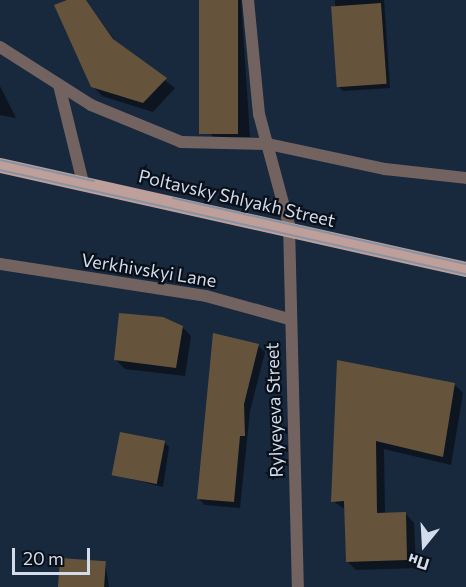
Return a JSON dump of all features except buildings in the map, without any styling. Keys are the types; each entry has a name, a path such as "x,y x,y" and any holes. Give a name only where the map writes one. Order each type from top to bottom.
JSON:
{"main road":[{"name":"Poltavsky Shlyakh Street","path":"0,165 466,269"}],"street":[{"name":"Rylyeyeva Street","path":"248,0 259,114 289,231 298,587"},
{"path":"0,47 91,105 181,142 268,144 385,169 466,178"},
{"path":"59,85 83,183"},
{"name":"Verkhivskyi Lane","path":"0,264 206,296 290,319"}],"tram line":[{"path":"0,160 94,181"},
{"path":"0,170 466,274"},
{"path":"173,198 466,264"}]}
